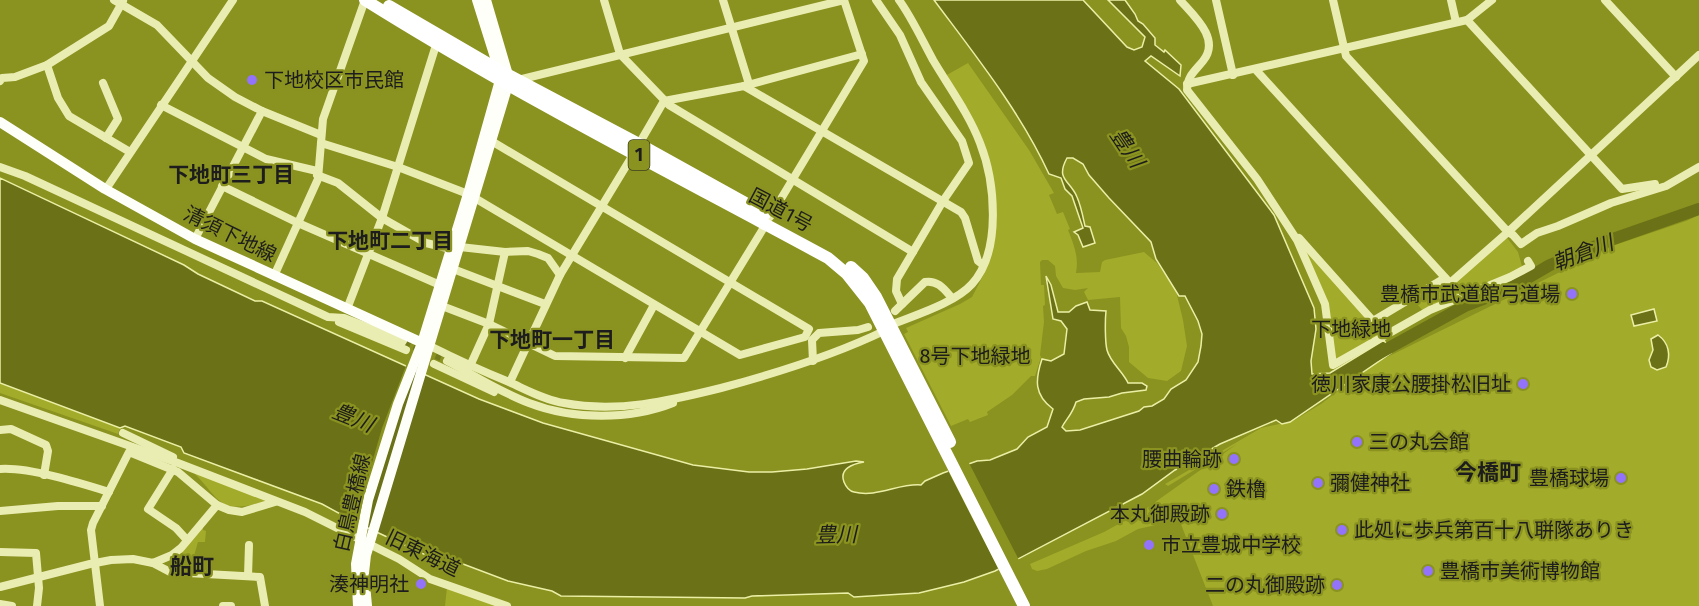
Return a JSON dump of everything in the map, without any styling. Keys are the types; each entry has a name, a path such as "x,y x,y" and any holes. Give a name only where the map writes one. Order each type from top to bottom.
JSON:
{"highway":[{"name":"国道1号","path":"365,0 436,45 507,78"},
{"name":"国道1号","path":"379,0 507,78 768,220 828,258 847,274 889,331 1033,606"},
{"name":"国道1号","path":"1017,579 1024,606"}],"main road":[{"path":"426,345 440,285 455,248 507,78 477,0"},
{"path":"471,196 493,141 507,78 486,0"},
{"name":"清須下地線","path":"0,122 106,189 195,239 426,345"},
{"path":"426,345 442,306 453,269 455,248"},
{"name":"白鳥豊橋線","path":"358,606 356,564 429,361 426,345"},
{"name":"白鳥豊橋線","path":"365,541 364,573 367,606"}],"street":[{"path":"106,189 233,0"},
{"path":"274,276 318,179 323,118 365,0"},
{"path":"604,0 620,54 664,101 913,252"},
{"path":"723,0 747,85 822,132 962,212 978,261 983,264"},
{"path":"442,306 489,324 555,357 684,358 864,61 844,0 620,54 507,78"},
{"path":"876,0 900,35 921,82 962,141 969,163 943,201 896,285 902,304"},
{"path":"426,345 537,395 562,403 593,407 638,406 681,398 813,361 889,331 952,298 971,285 983,264 990,243 993,214 990,177 986,161 973,127 899,0"},
{"path":"1180,0 1201,24 1208,36 1209,46 1204,61 1191,73 1187,90 1257,179 1297,240 1325,304 1333,365 1384,335 1454,299 1520,272 1531,266 1528,261"},
{"path":"1216,0 1233,75"},
{"path":"1333,0 1346,56 1521,244 1537,233 1611,203 1666,186 1698,168"},
{"path":"1451,0 1456,22"},
{"path":"1187,84 1467,20 1492,0"},
{"path":"1605,0 1676,77"},
{"path":"1,78 15,77 47,65 109,27 119,1 157,25 208,78 262,111 321,139 471,196 740,355 805,337 809,329 493,141"},
{"path":"1467,20 1622,189 1652,185 1698,168"},
{"path":"346,309 382,218 436,45"},
{"path":"510,382 560,275 664,101 747,85 862,54"},
{"path":"1256,70 1450,283 1699,55"},
{"path":"47,65 58,98 69,116 130,152"},
{"path":"103,83 118,119 106,138"},
{"path":"161,105 266,159 317,173 339,183 382,218 426,243 505,252 528,251 548,258 560,275"},
{"path":"195,239 262,111"},
{"path":"0,167 25,176 328,317 406,350"},
{"path":"222,186 298,223 440,285"},
{"path":"1288,226 1384,335"},
{"path":"470,366 489,324 505,252"},
{"path":"453,269 545,304"},
{"path":"1373,321 1445,278"},
{"path":"895,311 925,282 941,286 952,298"},
{"path":"625,358 654,305"},
{"path":"328,317 344,318 403,341"},
{"path":"813,361 812,340 819,333 868,327"},
{"path":"429,361 501,390 529,404 584,414 649,412 681,398"},
{"path":"0,400 175,466 201,484 217,505 229,510 242,512 275,502"},
{"path":"0,430 11,429 46,445 48,452 44,475"},
{"path":"123,433 172,455 175,466 148,509 176,528 187,540"},
{"path":"100,606 91,530 129,452 175,466"},
{"name":"旧東海道","path":"175,466 311,515 399,559 430,579 507,606"},
{"path":"0,469 44,475 109,492"},
{"path":"153,563 172,555 217,505"},
{"path":"0,511 102,506"},
{"path":"248,576 249,545"},
{"path":"0,552 36,553 39,578 37,606"},
{"path":"0,588 95,563 133,559 153,563 170,572 260,577 265,606"},
{"path":"0,604 12,606"},
{"path":"223,606 231,606"}],"green space":[{"name":"8号下地緑地","path":"968,63 1029,150 1054,193 1049,195 1057,214 1063,212 1070,229 1068,230 1076,256 1076,273 1100,272 1102,262 1105,260 1144,252 1157,263 1176,291 1187,346 1181,371 1167,381 1148,378 1129,362 1129,347 1121,328 1120,297 1088,300 1084,292 1088,288 1075,290 1063,288 1056,276 1055,266 1048,260 1042,260 1040,262 1041,285 1044,285 1044,322 1041,357 1035,376 1031,376 1012,395 987,412 988,415 970,422 968,419 951,426 904,334 908,332 906,328 972,297 986,270 993,174 945,76"},
{"path":"1699,215 1699,606 1213,606 1175,509 1159,514 1156,525 1138,529 1116,541 1086,551 1047,569 1037,571 1032,569 1030,564 1104,532 1144,510 1237,444 1168,486 1165,484 1261,428 1293,421 1321,404 1375,363 1615,245"},
{"path":"1505,235 1518,252 1522,266 1519,270 1425,313 1416,303 1419,294 1445,278 1450,283"},
{"name":"下地緑地","path":"1297,240 1384,335 1333,365 1325,304"},
{"path":"0,383 120,428 118,434 0,393"},
{"path":"193,472 265,500 237,507 229,506 216,498"},
{"path":"203,526 203,530 206,531 205,542 198,542 191,566 183,565 181,560 186,557 180,552"},
{"path":"447,587 499,606 445,606"}],"water":[{"name":"豊川","path":"934,0 1083,0 1127,47 1134,50 1142,47 1145,37 1108,0 1125,0 1138,21 1155,38 1155,45 1164,52 1165,50 1181,65 1180,76 1151,56 1145,61 1179,89 1274,215 1314,308 1316,329 1311,361 1312,374 1330,373 1384,340 1391,353 1290,422 1282,424 1276,420 1220,444 1175,470 1142,494 995,571 964,582 919,593 854,597 848,593 745,598 561,596 552,591 508,581 463,564 428,556 322,504 184,453 181,447 125,426 120,428 0,383 0,178 255,301 262,301 479,399 543,423 693,465 749,472 772,472 856,461 864,462 845,470 844,482 851,491 871,493 921,485 943,473 977,461 990,460 1017,449 1028,437 1047,427 1053,409 1039,393 1037,380 1042,359 1051,361 1064,354 1067,329 1061,321 1053,319 1046,276 1051,285 1058,312 1069,312 1076,306 1087,302 1090,310 1106,311 1106,342 1111,359 1128,383 1142,383 1147,386 1146,390 1076,402 1062,427 1066,431 1080,430 1152,406 1164,399 1171,389 1186,380 1198,362 1202,334 1185,296 1179,296 1156,259 1151,242 1109,198 1089,175 1083,164 1073,158 1067,158 1063,176 1077,197 1085,226 1090,227 1095,243 1083,247 1078,235 1074,232 1083,228 1072,196 1065,189 1061,178 1049,174 1011,106"},
{"path":"1654,309 1657,321 1634,326 1631,315"},
{"path":"1658,335 1667,345 1669,354 1666,367 1657,370 1651,367 1649,360 1653,350 1651,339"}],"pier":[{"path":"407,363 417,368 401,408 372,503 366,531 356,526 361,501 382,428"},
{"path":"968,461 1020,562 1000,572 947,469"}],"waterway":[{"name":"朝倉川","path":"1376,355 1465,306 1507,290 1550,265 1613,239 1699,209"}],"tunnel":[{"path":"403,341 441,357"}],"place":[{"name":"下地校区市民館","path":"252,80"},
{"name":"豊橋市武道館弓道場","path":"1572,294"},
{"name":"徳川家康公腰掛松旧址","path":"1523,384"},
{"name":"三の丸会館","path":"1357,442"},
{"name":"腰曲輪跡","path":"1234,459"},
{"name":"豊橋球場","path":"1621,478"},
{"name":"彌健神社","path":"1318,483"},
{"name":"鉄櫓","path":"1214,489"},
{"name":"本丸御殿跡","path":"1222,514"},
{"name":"此処に歩兵第百十八聠隊ありき","path":"1342,530"},
{"name":"市立豊城中学校","path":"1149,545"},
{"name":"豊橋市美術博物館","path":"1428,571"},
{"name":"湊神明社","path":"421,584"},
{"name":"二の丸御殿跡","path":"1337,585"}],"district":[{"name":"下地町三丁目","path":"231,175"},
{"name":"下地町二丁目","path":"390,241"},
{"name":"下地町一丁目","path":"552,340"},
{"name":"今橋町","path":"1488,472"},
{"name":"船町","path":"192,566"}]}
